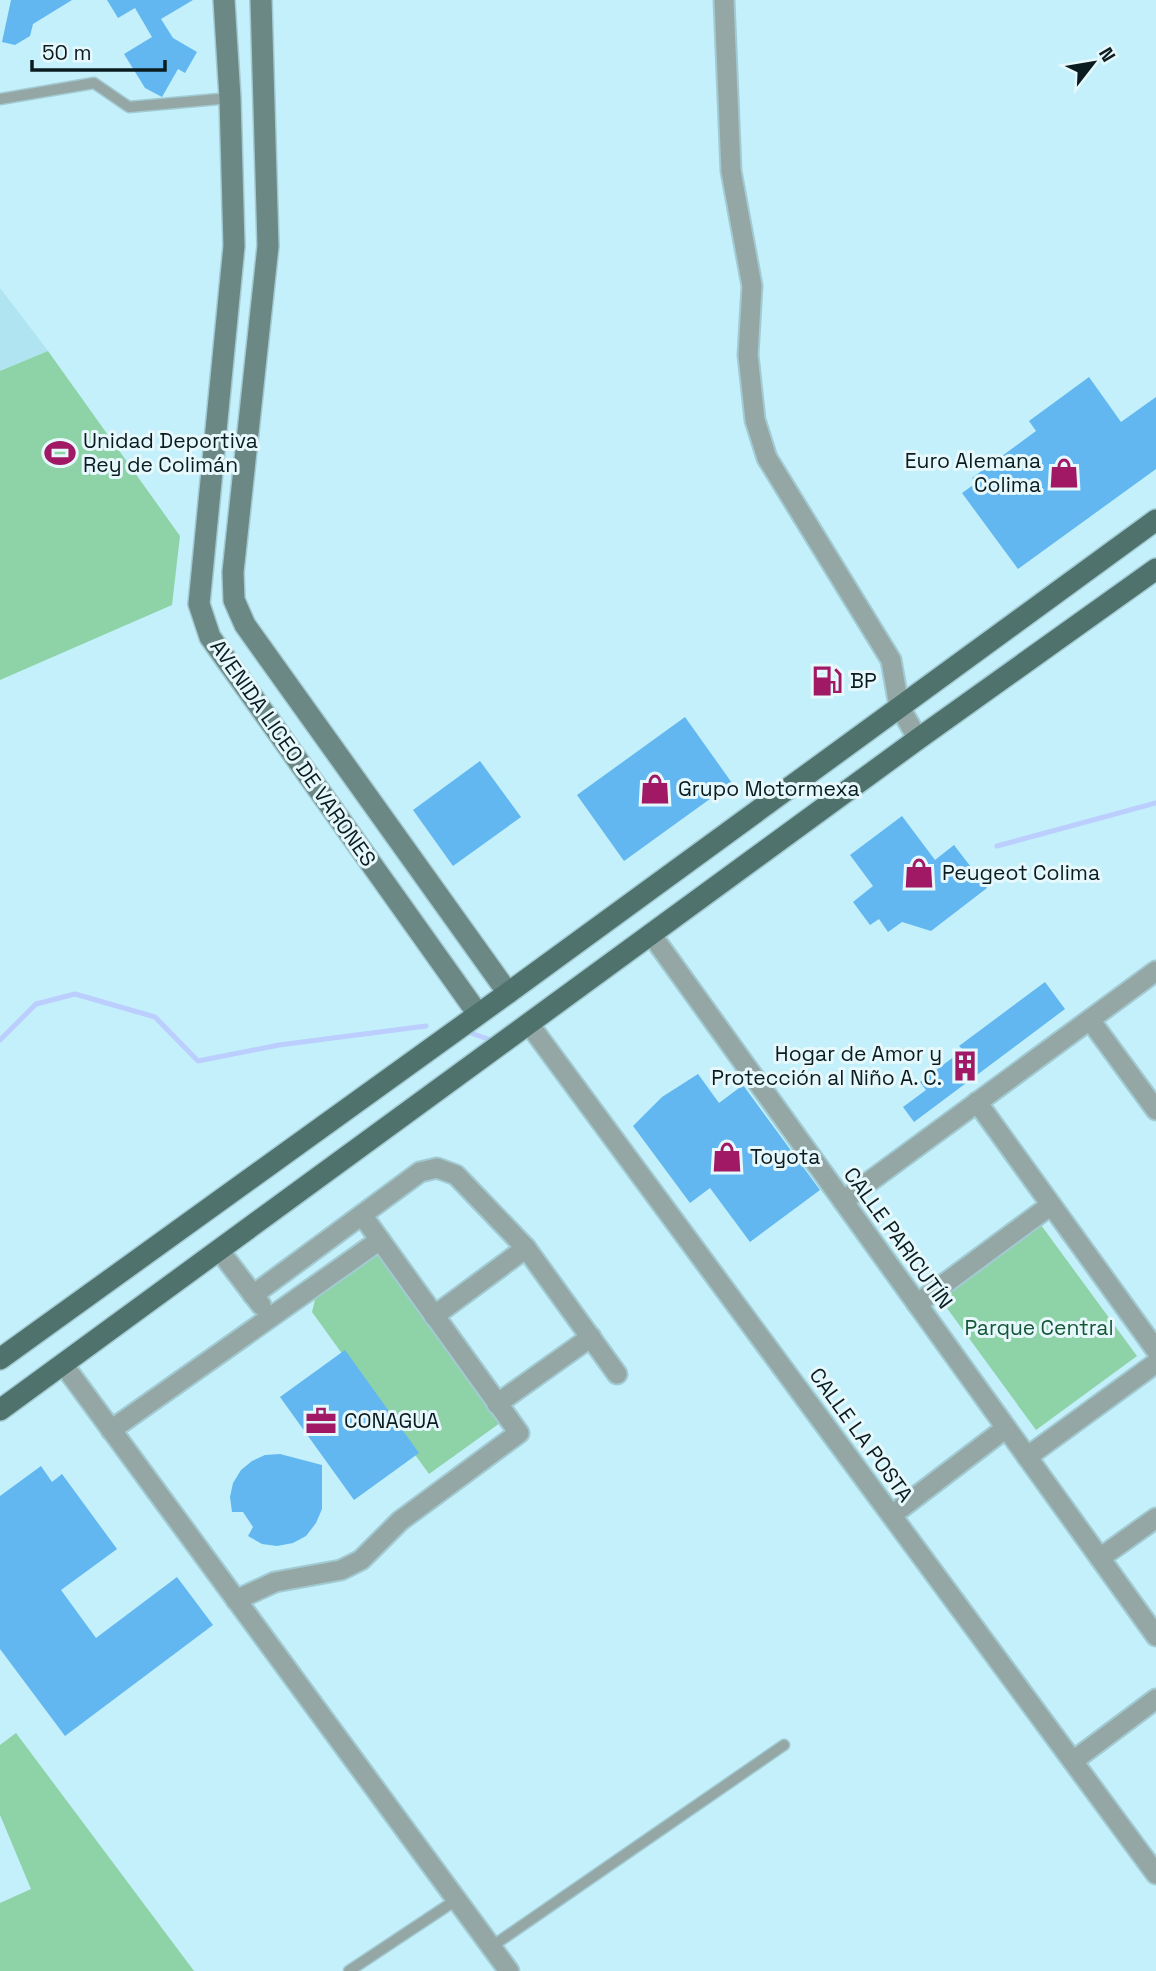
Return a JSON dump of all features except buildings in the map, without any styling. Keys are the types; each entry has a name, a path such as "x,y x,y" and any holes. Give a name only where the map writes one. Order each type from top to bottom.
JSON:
{"main road":[{"path":"0,1359 508,993 1156,520"},
{"path":"0,1410 918,739 1156,569"},
{"path":"415,1060 437,1090"}],"street":[{"name":"AVENIDA LICEO DE VARONES","path":"224,0 234,246 199,604 210,637 478,1014"},
{"name":"AVENIDA LICEO DE VARONES","path":"261,0 268,246 233,572 234,600 245,625 508,993"},
{"path":"724,0 731,171 752,286 748,355 755,420 767,458 891,660 899,706 918,739"},
{"path":"202,569 233,572"},
{"name":"CALLE PARICUTÍN","path":"651,934 1156,1636"},
{"path":"843,1201 1156,971"},
{"path":"1090,1020 1156,1110"},
{"name":"CALLE LA POSTA","path":"529,1024 1156,1874"},
{"path":"977,1102 1156,1350"},
{"path":"254,1295 420,1171 437,1168 456,1175 526,1248 617,1374"},
{"path":"917,1304 1051,1205"},
{"path":"236,1600 275,1582 341,1570 361,1560 400,1521 519,1433 362,1215"},
{"path":"111,1430 380,1240"},
{"path":"435,1316 526,1248"},
{"path":"219,1250 270,1318"},
{"path":"497,1404 591,1337"},
{"path":"1027,1457 1156,1363"},
{"path":"63,1364 509,1971"},
{"path":"892,1515 1006,1428"},
{"path":"1100,1558 1156,1518"},
{"path":"1073,1761 1156,1699"}],"lane":[{"path":"0,99 94,83 129,107 230,98"},
{"path":"491,1947 784,1745"},
{"path":"349,1971 456,1900"}],"shaded area":[{"path":"0,288 48,351 0,371"}],"green space":[{"name":"Unidad Deportiva Rey de Colimán","path":"48,351 180,536 172,605 0,680 0,371"},
{"name":"Parque Central","path":"1041,1225 1137,1356 1036,1430 941,1300"},
{"path":"376,1252 500,1423 429,1474 312,1312 316,1295"},
{"path":"16,1733 194,1971 0,1971 0,1903 31,1889 0,1815 0,1745"}],"waterway":[{"path":"997,846 1156,803"},
{"path":"0,1040 36,1004 75,994 155,1017 198,1061 279,1045 426,1026"},
{"path":"468,1032 488,1039"}],"place":[{"name":"Unidad Deportiva Rey de Colimán","path":"60,453"},
{"name":"Euro Alemana Colima","path":"1064,473"},
{"name":"BP","path":"827,681"},
{"name":"Grupo Motormexa","path":"655,789"},
{"name":"Peugeot Colima","path":"919,873"},
{"name":"Hogar de Amor y Protección al Niño A. C.","path":"965,1066"},
{"name":"Toyota","path":"727,1157"},
{"name":"CONAGUA","path":"321,1421"}]}
